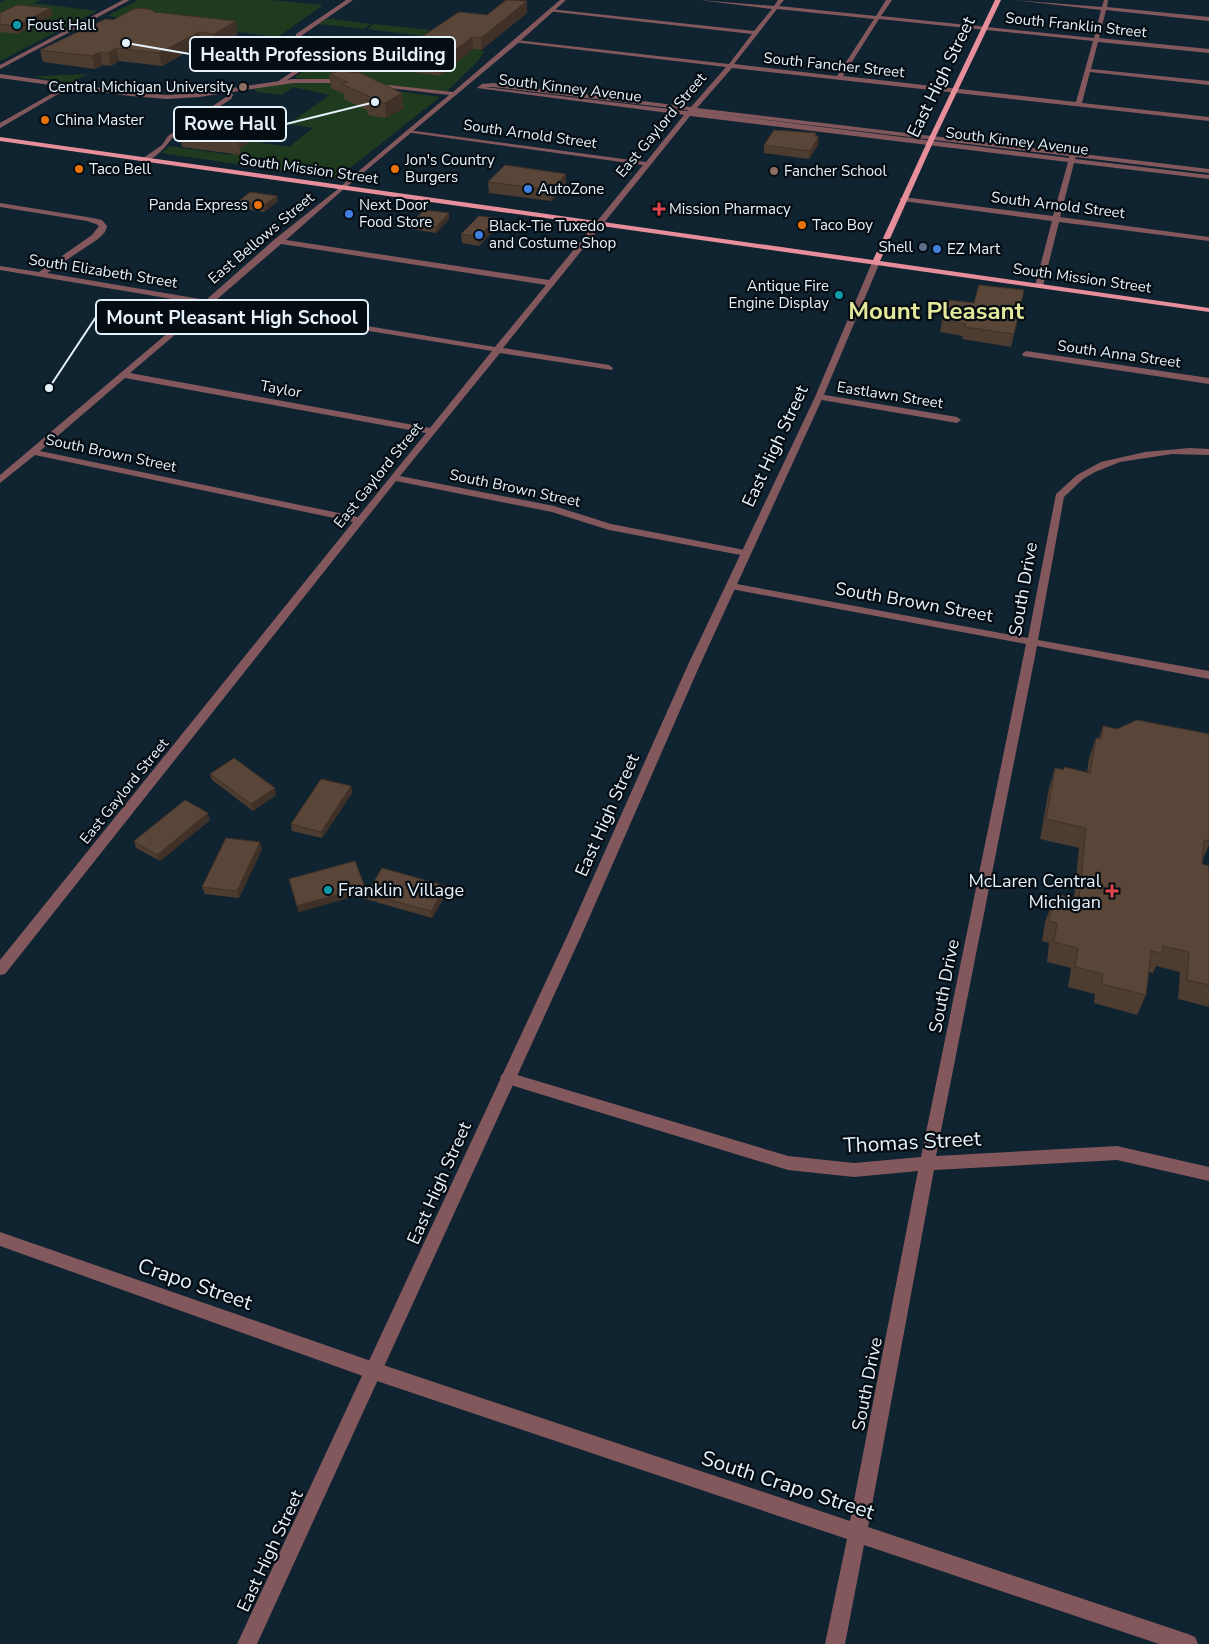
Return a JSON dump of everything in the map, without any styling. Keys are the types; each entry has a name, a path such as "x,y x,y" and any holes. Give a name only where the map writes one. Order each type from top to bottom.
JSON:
{"main road":[{"name":"East High Street","path":"876,262 930,140 998,0"},
{"name":"South Mission Street","path":"0,140 1209,310"}],"street":[{"path":"0,68 127,0"},
{"path":"279,82 327,51 300,47 297,45 299,34 350,0"},
{"name":"East Bellows Street","path":"0,480 278,241 516,42 563,0"},
{"name":"South Franklin Street","path":"702,0 1209,51"},
{"name":"East Gaylord Street","path":"0,970 360,520 690,112 730,66 781,0"},
{"path":"838,79 889,0"},
{"path":"1017,0 1209,19"},
{"path":"1079,104 1106,0"},
{"path":"550,11 756,33"},
{"name":"South Fancher Street","path":"516,42 1209,119"},
{"path":"1087,70 1209,83"},
{"path":"0,76 159,96 184,96 228,91 279,82 326,80 353,82"},
{"path":"363,83 454,94"},
{"name":"South Kinney Avenue","path":"690,112 492,85 484,85 480,88 1073,157 1209,171"},
{"path":"0,126 69,86"},
{"path":"144,160 164,146 170,137 229,98 228,91"},
{"name":"South Arnold Street","path":"408,132 648,164"},
{"path":"1039,286 1073,157"},
{"name":"South Kinney Avenue","path":"1073,157 1209,177"},
{"name":"South Arnold Street","path":"905,196 1209,234"},
{"path":"0,205 99,222 103,226 102,230 95,236 40,275"},
{"name":"South Arnold Street","path":"1058,216 1209,239"},
{"path":"278,241 552,283"},
{"name":"East High Street","path":"247,1644 575,934 731,586 819,397 876,262"},
{"name":"South Elizabeth Street","path":"0,268 608,368"},
{"name":"South Anna Street","path":"1026,354 1209,381"},
{"name":"Taylor","path":"124,375 432,431"},
{"name":"Eastlawn Street","path":"819,397 958,420"},
{"path":"1192,450 1209,444"},
{"name":"South Drive","path":"835,1644 859,1532 928,1163 1034,642 1059,496 1069,484 1086,471 1109,461 1133,455 1192,450 1209,452"},
{"name":"South Brown Street","path":"32,452 360,520"},
{"name":"South Brown Street","path":"395,478 554,509 610,527 746,553"},
{"name":"South Brown Street","path":"731,586 1209,675"},
{"name":"Thomas Street","path":"507,1078 788,1163 854,1170 928,1163 1117,1153 1209,1174"},
{"name":"Crapo Street","path":"0,1239 374,1371"},
{"name":"South Crapo Street","path":"374,1371 859,1532 1188,1644"}],"green space":[{"path":"5,0 42,0 33,3 97,11 0,61 0,3"},
{"path":"138,0 271,0 323,5 278,37 107,16"},
{"path":"326,19 371,24 364,29 319,24"},
{"path":"374,24 430,30 423,36 367,29"},
{"path":"449,46 485,51 478,61 445,93 353,82 296,78 296,76 328,55 390,62 400,55 415,52 409,57 432,59"},
{"path":"87,74 71,83 35,77 38,76"},
{"path":"327,81 440,97 336,179 161,153 170,146 231,155 250,141 289,147 313,128 288,124 330,95 293,87 281,95 257,92 254,89 284,83"}],"building":[{"path":"506,0 527,1 481,38 472,37 439,63 412,59 427,46 411,44 459,12 487,15"},
{"path":"17,5 51,8 16,26 0,24 0,13"},
{"path":"141,8 154,12 236,21 214,34 199,32 159,53 116,48 108,53 100,52 92,56 40,50 106,19 113,20 134,9"},
{"path":"340,71 360,73 402,93 385,103 366,100 370,97 342,84 348,82 329,74"},
{"path":"774,130 816,133 814,136 819,136 810,151 764,145"},
{"path":"505,165 566,174 551,190 488,182"},
{"path":"250,192 277,196 263,206 238,202"},
{"path":"424,210 449,213 436,227 411,224"},
{"path":"479,216 496,218 479,237 461,234"},
{"path":"979,285 1024,290 1014,334 965,327 966,324 942,320 949,300 974,303"},
{"name":"McLaren Central Michigan","path":"1137,720 1209,734 1209,841 1204,840 1202,864 1209,866 1209,985 1187,980 1189,952 1163,946 1162,953 1151,951 1146,995 1102,984 1103,974 1075,967 1078,948 1054,942 1057,923 1049,921 1052,903 1060,895 1079,899 1086,828 1046,819 1055,768 1064,770 1064,767 1090,773 1096,738 1101,739 1103,726 1117,729"},
{"path":"234,758 275,788 251,804 210,774"},
{"name":"Franklin Village","path":"321,779 351,786 321,832 291,824"},
{"path":"185,800 208,813 157,855 134,841"},
{"path":"226,838 260,842 237,891 202,887"},
{"path":"355,861 367,893 382,868 446,886 431,911 353,890 297,906 289,879"}],"place":[{"name":"Foust Hall","path":"17,25"},
{"name":"Health Professions Building","path":"126,43"},
{"name":"Central Michigan University","path":"243,87"},
{"name":"Rowe Hall","path":"375,102"},
{"name":"China Master","path":"45,120"},
{"name":"Taco Bell","path":"79,169"},
{"name":"Jon's Country Burgers","path":"395,169"},
{"name":"Fancher School","path":"774,171"},
{"name":"AutoZone","path":"528,189"},
{"name":"Panda Express","path":"258,205"},
{"name":"Mission Pharmacy","path":"659,209"},
{"name":"Next Door Food Store","path":"349,214"},
{"name":"Taco Boy","path":"802,225"},
{"name":"Black-Tie Tuxedo and Costume Shop","path":"479,235"},
{"name":"Shell","path":"923,247"},
{"name":"EZ Mart","path":"937,249"},
{"name":"Antique Fire Engine Display","path":"839,295"},
{"name":"Mount Pleasant High School","path":"49,388"},
{"name":"Franklin Village","path":"328,890"},
{"name":"McLaren Central Michigan","path":"1112,891"}],"district":[{"name":"Mount Pleasant","path":"936,311"}]}
